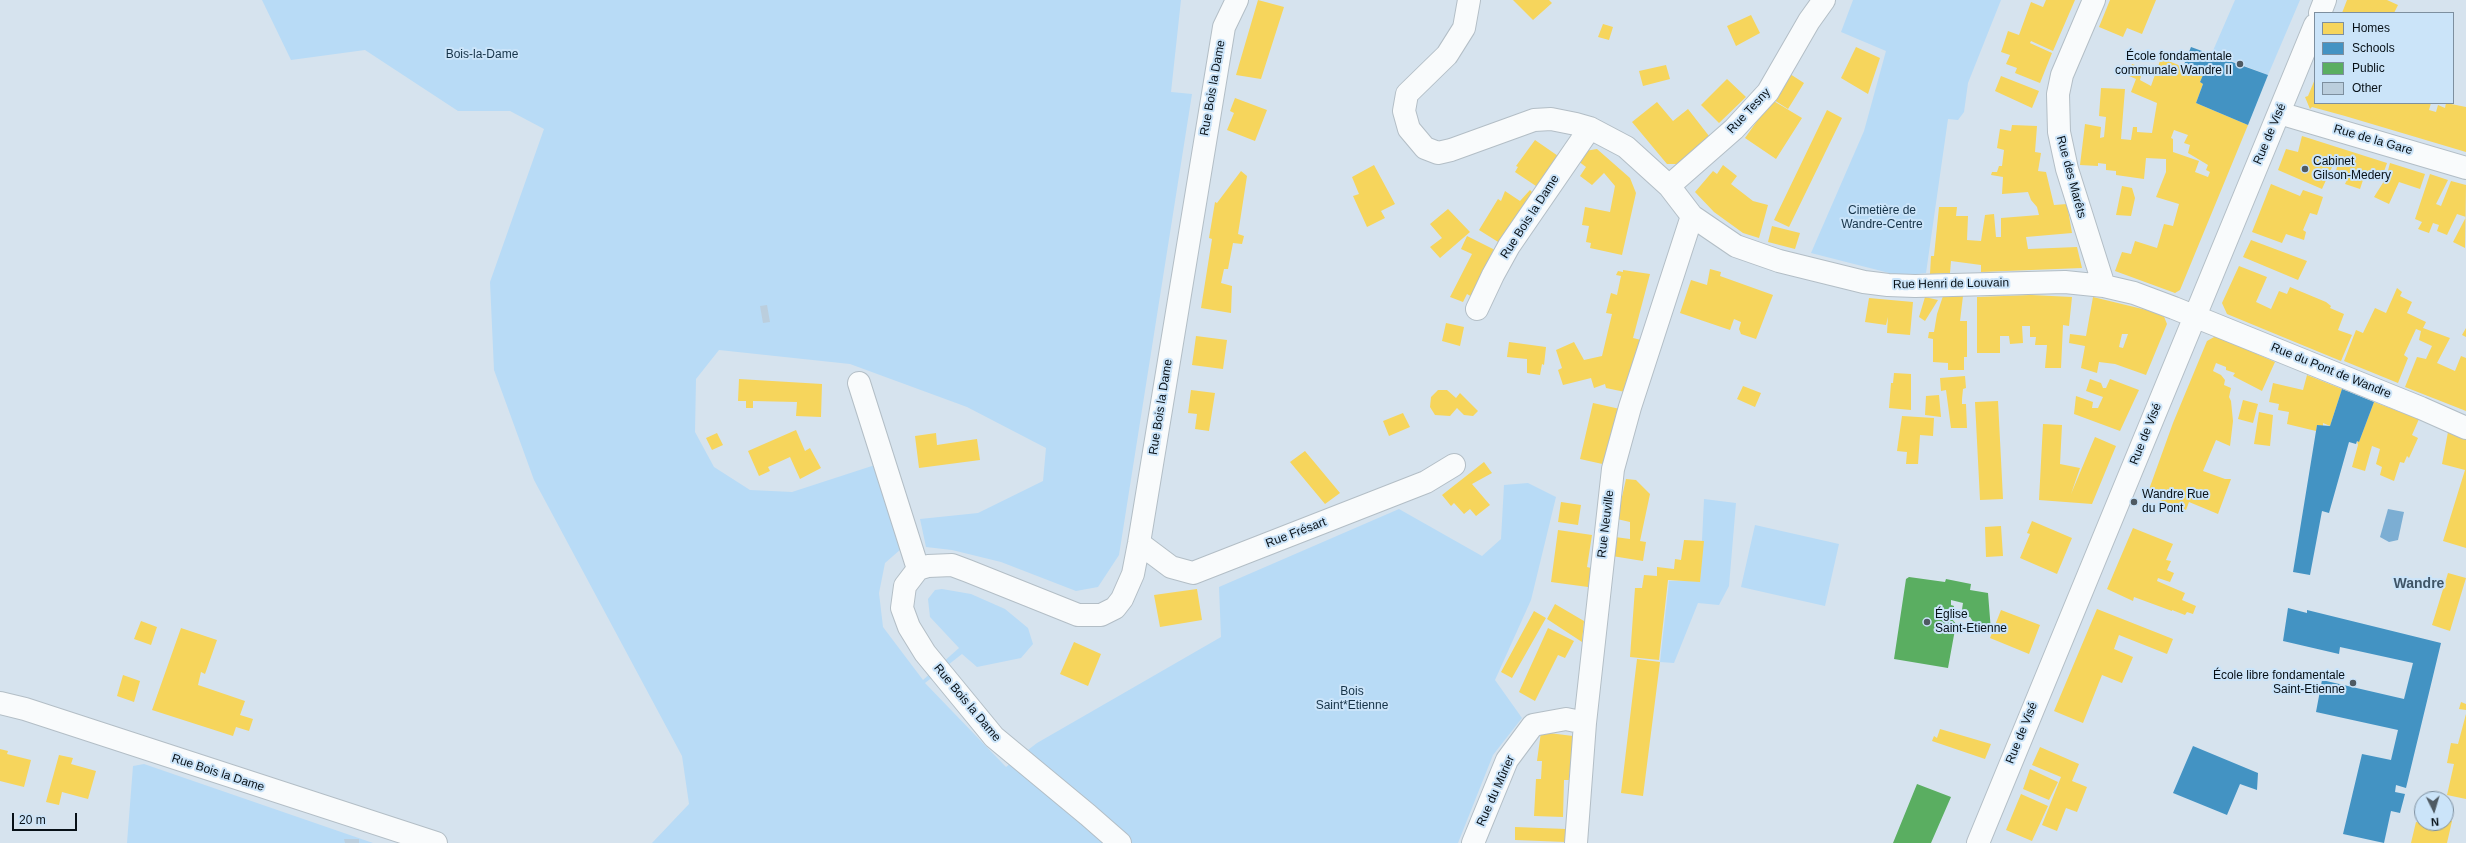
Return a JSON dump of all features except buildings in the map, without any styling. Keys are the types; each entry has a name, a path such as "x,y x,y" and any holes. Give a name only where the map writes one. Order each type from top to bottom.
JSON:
{"street":[{"name":"Rue Bois la Dame","path":"1120,843 1088,814 994,737 925,653 909,627 902,608 905,586 918,569 928,566 952,565 1078,614 1101,615 1115,608 1122,600 1133,574 1139,543 1224,27 1237,0"},
{"path":"1469,0 1464,28 1447,55 1408,94 1404,111 1409,129 1425,148 1438,153 1534,120 1551,119 1590,128 1626,147 1669,186"},
{"name":"Rue Tesny","path":"1669,186 1734,128 1768,92 1809,21 1824,0"},
{"name":"Rue des Marêts","path":"2094,0 2062,75 2058,94 2059,125 2067,169 2104,286"},
{"path":"2320,12 2325,0"},
{"name":"Rue de Visé","path":"1978,843 2314,27"},
{"name":"Rue de la Gare","path":"2279,112 2466,168"},
{"name":"Rue Bois la Dame","path":"1477,310 1493,275 1509,246 1590,128"},
{"name":"Rue Henri de Louvain","path":"1669,186 1692,216 1736,246 1779,261 1864,282 1915,286 2065,282 2104,286 2134,293 2194,316"},
{"name":"Rue Neuville","path":"1576,843 1585,723 1613,469 1630,407 1692,216"},
{"name":"Rue du Pont de Wandre","path":"2194,316 2421,408 2466,428"},
{"path":"859,383 918,569"},
{"name":"Rue Frésart","path":"1139,543 1171,567 1193,573 1426,482 1454,465"},
{"name":"Rue Bois la Dame","path":"0,703 25,709 436,843"},
{"name":"Rue du Mûrier","path":"1472,843 1507,760 1533,725 1566,719 1585,723"}],"green space":[{"path":"262,0 1181,0 1171,92 1192,94 1119,555 1098,587 1076,591 1001,562 952,550 926,547 920,519 978,513 1043,481 1046,448 967,407 850,364 719,350 696,379 695,432 714,467 750,490 792,492 875,465 901,549 885,563 879,593 883,627 923,680 959,648 930,617 928,599 935,590 942,589 971,594 1005,609 1028,628 1033,644 1021,658 977,667 962,654 925,683 1006,767 1037,743 1221,637 1219,587 1399,509 1482,556 1501,539 1504,485 1528,483 1556,497 1531,600 1495,680 1522,718 1493,755 1458,843 652,843 689,804 682,756 534,480 494,370 490,282 544,129 510,111 458,111 365,50 291,60"},
{"name":"Cimetière de Wandre-Centre","path":"1853,0 2001,0 1968,83 1964,112 1958,120 1948,119 1926,273 1901,276 1811,253 1864,131 1886,51 1841,32"},
{"path":"2235,0 2300,0 2268,75 2212,53"},
{"path":"1704,499 1736,503 1729,586 1719,605 1698,603 1674,663 1660,662 1669,581 1700,581"},
{"path":"1755,525 1839,544 1825,606 1741,587"},
{"path":"144,764 373,843 127,843 133,766"}],"shaded area":[{"path":"2388,509 2404,512 2398,540 2389,542 2380,537"}],"place":[{"name":"École fondamentale communale Wandre II","path":"2240,64"},
{"name":"Cabinet Gilson-Medery","path":"2305,169"},
{"name":"Wandre Rue du Pont","path":"2134,502"},
{"name":"Église Saint-Etienne","path":"1927,622"},
{"name":"École libre fondamentale Saint-Etienne","path":"2353,683"}],"district":[{"name":"Wandre","path":"2419,584"}],"park label":[{"name":"Bois-la-Dame","path":"482,55"},
{"name":"Bois Saint*Etienne","path":"1352,699"}]}
